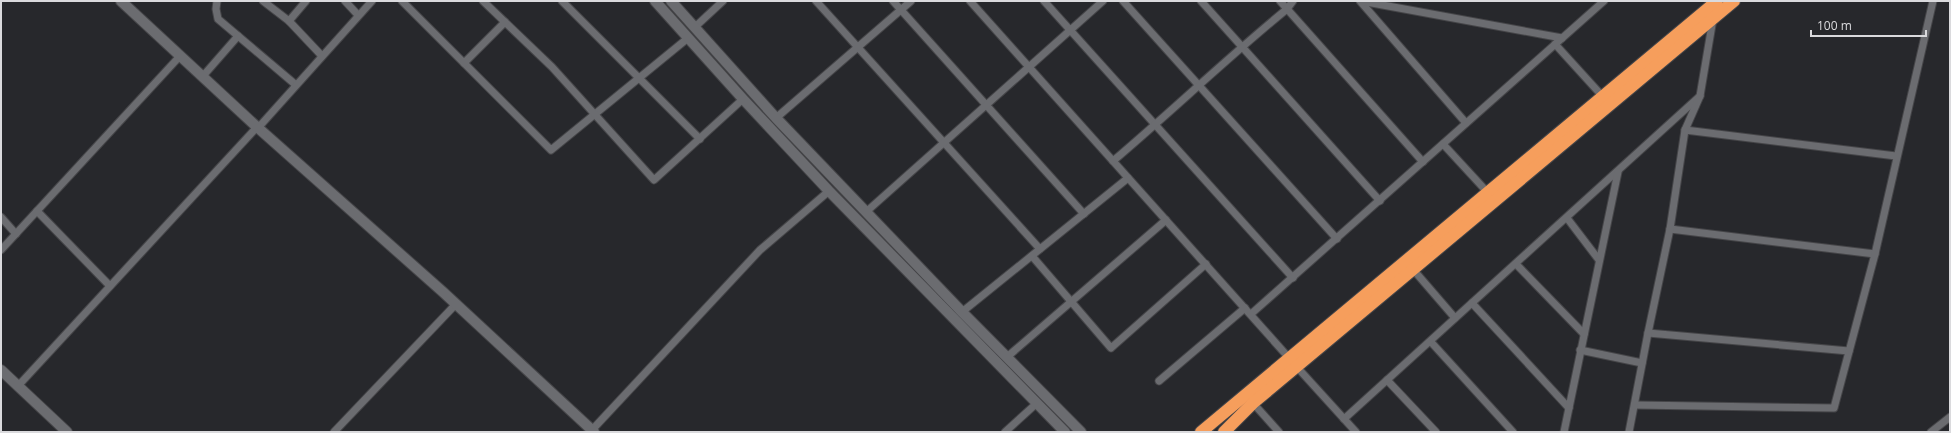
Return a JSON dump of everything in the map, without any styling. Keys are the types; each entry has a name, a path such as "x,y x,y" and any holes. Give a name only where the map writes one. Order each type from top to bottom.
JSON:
{"highway":[{"path":"1201,432 1293,362 1606,101 1713,9 1734,1"},
{"path":"1224,432 1293,362"}],"street":[{"path":"121,1 258,128 456,304 593,431 760,250 829,192"},
{"path":"217,1 216,9 218,19 296,85"},
{"path":"263,1 289,21 322,56"},
{"path":"289,21 306,1"},
{"path":"344,1 358,15"},
{"path":"18,386 258,128 372,1"},
{"path":"402,1 551,150 688,38"},
{"path":"483,1 552,67 654,180 743,99"},
{"path":"562,1 700,139"},
{"path":"655,1 829,192 1065,432"},
{"path":"671,1 776,118 962,312 1081,432"},
{"path":"695,27 723,1"},
{"path":"816,1 1040,249"},
{"path":"893,1 1084,214"},
{"path":"776,118 911,1"},
{"path":"970,1 1356,432"},
{"path":"1044,1 1293,278"},
{"path":"866,212 1104,1"},
{"path":"1123,1 1337,239"},
{"path":"1201,1 1380,201"},
{"path":"1280,1 1423,162"},
{"path":"1113,161 1200,86 1241,46 1287,9 1293,1"},
{"path":"1361,1 1562,38"},
{"path":"1361,1 1466,123"},
{"path":"1250,314 1293,278 1604,1"},
{"path":"1635,405 1834,408 1875,254 1896,156 1933,1"},
{"path":"1629,432 1670,229 1685,130 1700,96 1713,9"},
{"path":"464,63 505,22"},
{"path":"202,76 238,36"},
{"path":"1555,44 1606,101"},
{"path":"1,250 180,56"},
{"path":"1344,419 1700,96"},
{"path":"1685,130 1896,156"},
{"path":"1443,144 1491,197"},
{"path":"1564,432 1618,171"},
{"path":"962,312 1128,178"},
{"path":"37,211 110,286"},
{"path":"1,217 16,234"},
{"path":"1567,218 1599,260"},
{"path":"1007,357 1070,301 1166,220"},
{"path":"1670,229 1875,254"},
{"path":"1032,256 1111,348 1206,264"},
{"path":"1516,264 1584,334"},
{"path":"1410,265 1455,318"},
{"path":"1472,303 1569,408"},
{"path":"334,432 456,304"},
{"path":"1159,380 1245,308"},
{"path":"1648,332 1849,350"},
{"path":"1430,342 1512,432"},
{"path":"1580,350 1642,363"},
{"path":"1,370 67,432"},
{"path":"1388,380 1436,432"},
{"path":"1005,432 1037,403"},
{"path":"1253,403 1279,432"},
{"path":"1931,432 1950,417"}]}
